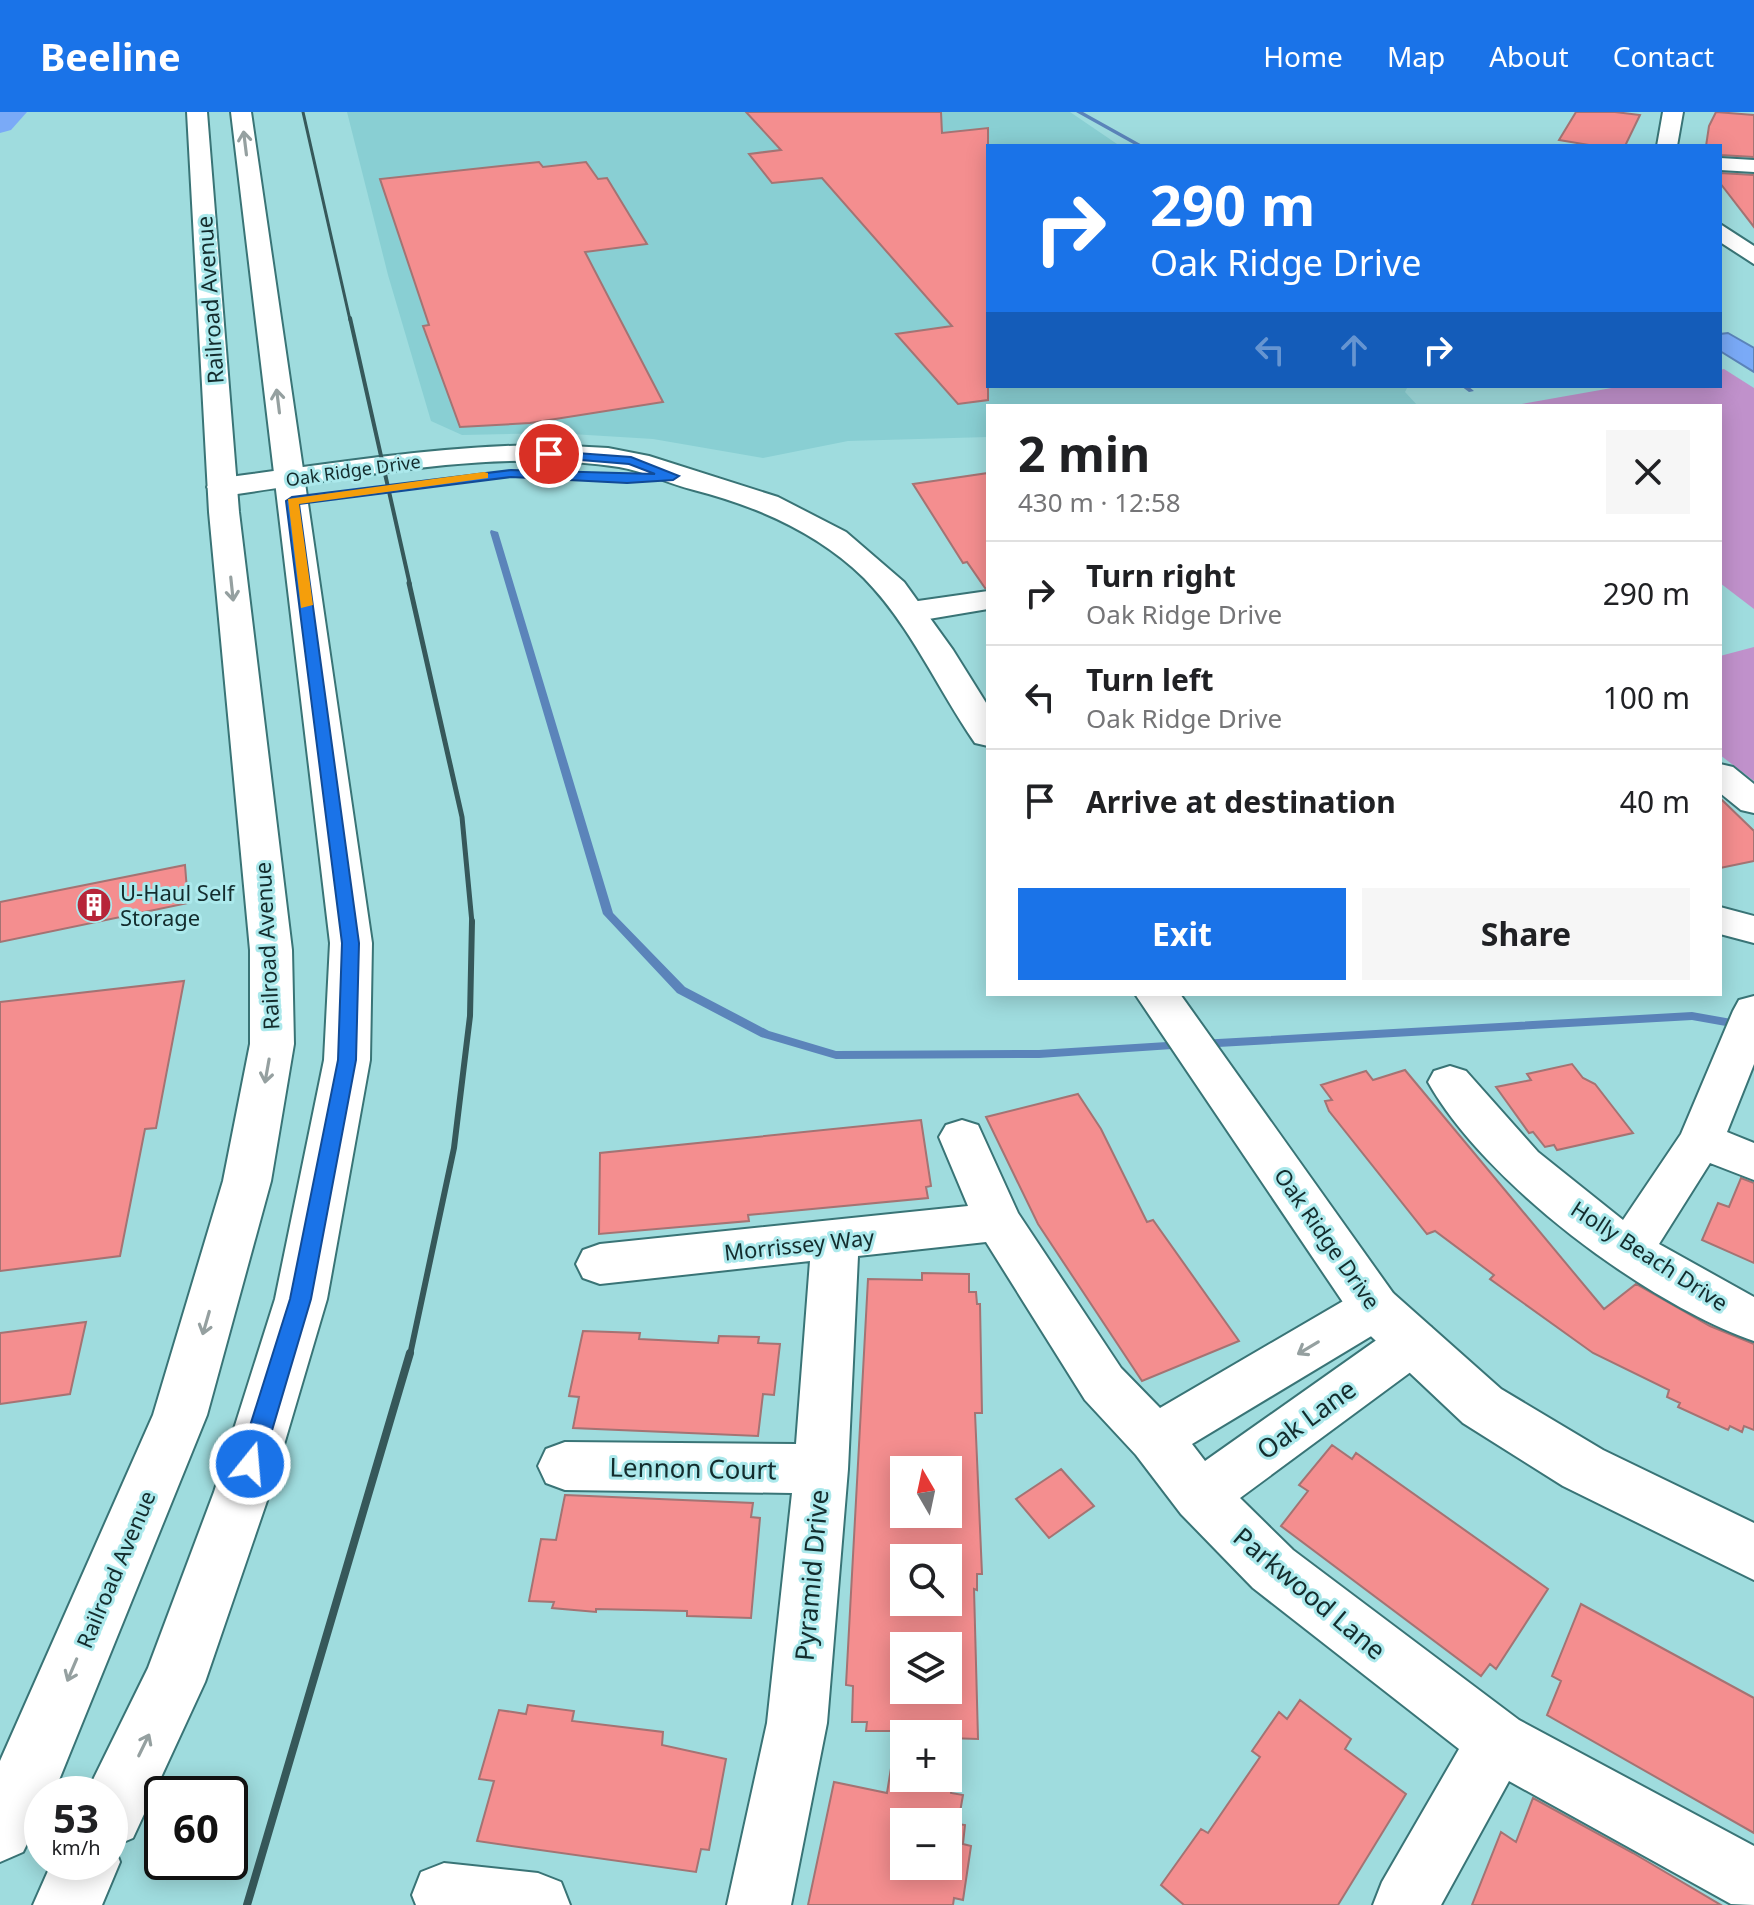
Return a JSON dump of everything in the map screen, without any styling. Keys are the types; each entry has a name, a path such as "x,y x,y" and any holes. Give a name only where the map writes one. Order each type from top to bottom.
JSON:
{"main road":[{"name":"Railroad Avenue","path":"0,1829 34,1762 180,1415 247,1181 272,1044 271,950 223,499 197,112"},
{"path":"128,1778 174,1682 242,1492 301,1299 347,1060 351,943 241,112"},
{"name":"Oak Ridge Drive","path":"223,499 290,490 511,473 627,479 673,476 726,489 780,508 819,528 876,572 911,612 986,732"},
{"name":"Oak Ridge Drive","path":"1158,996 1375,1308 1482,1406 1583,1468 1754,1552"},
{"path":"67,1905 79,1880"}],"street":[{"path":"1667,144 1673,112"},
{"path":"1722,164 1754,166"},
{"path":"1722,233 1754,257"},
{"path":"911,612 986,600"},
{"path":"1722,777 1754,802"},
{"path":"1722,921 1754,930"},
{"path":"1631,1248 1701,1140 1754,1011"},
{"name":"Holly Beach Drive","path":"1450,1082 1521,1164 1599,1228 1719,1304 1754,1320"},
{"name":"Parkwood Lane","path":"962,1137 998,1222 1103,1384 1155,1438 1200,1496 1273,1569 1498,1741 1754,1881"},
{"path":"1701,1140 1754,1162"},
{"name":"Morrissey Way","path":"600,1264 998,1222"},
{"name":"Pyramid Drive","path":"759,1905 797,1723 821,1469 835,1241"},
{"path":"1155,1438 1375,1308"},
{"name":"Oak Lane","path":"1200,1496 1413,1342"},
{"name":"Lennon Court","path":"565,1466 821,1469"},
{"path":"1405,1905 1498,1741"},
{"path":"444,1895 538,1905"}],"shaded area":[{"path":"347,112 1070,112 1117,144 986,144 986,388 1407,388 1405,392 1416,404 986,404 986,437 848,441 763,458 653,439 555,433 462,435 431,421 388,275"},
{"path":"1722,370 1754,388 1754,609 1722,585 1722,404 1521,404 1612,388 1722,388"},
{"path":"1754,647 1754,781 1722,757 1722,655"}],"water":[{"path":"1728,333 1754,348 1754,372 1722,352 1722,334"}],"building":[{"path":"746,112 941,112 942,133 988,128 988,400 958,404 896,334 952,326 822,178 772,183 749,154 781,150"},
{"path":"1576,112 1640,115 1626,144 1583,144 1559,140"},
{"path":"1716,112 1754,115 1754,157 1722,155 1722,144 1706,144 1709,126"},
{"path":"539,162 543,167 586,162 598,179 607,178 647,244 585,252 663,402 530,423 460,427 423,326 429,325 380,179"},
{"path":"1722,173 1754,175 1754,227 1722,186"},
{"path":"986,473 986,588 967,562 963,563 913,484"},
{"path":"1722,800 1754,831 1754,861 1722,868"},
{"name":"U-Haul Self Storage","path":"185,865 188,903 0,942 0,902"},
{"path":"184,981 156,1128 145,1129 120,1256 0,1271 0,1002"},
{"path":"1572,1064 1583,1078 1595,1084 1633,1133 1557,1150 1554,1145 1545,1147 1533,1132 1529,1133 1496,1087 1531,1080 1527,1074"},
{"path":"1405,1070 1604,1309 1636,1284 1710,1326 1754,1344 1754,1430 1744,1426 1742,1432 1730,1426 1728,1430 1678,1407 1680,1403 1667,1397 1669,1390 1593,1353 1490,1279 1494,1275 1435,1231 1427,1234 1329,1111 1325,1101 1332,1100 1321,1085 1366,1071 1373,1080"},
{"path":"1078,1094 1101,1129 1147,1222 1153,1220 1239,1341 1142,1381 1038,1224 986,1117"},
{"path":"921,1120 931,1186 926,1187 928,1198 748,1215 749,1221 599,1234 600,1153"},
{"path":"1741,1178 1754,1183 1754,1263 1702,1240 1718,1203 1729,1207"},
{"path":"922,1273 969,1274 969,1292 976,1292 977,1304 980,1304 982,1413 975,1413 982,1574 977,1574 977,1590 974,1589 978,1739 962,1738 962,1720 890,1720 890,1731 866,1731 867,1722 852,1722 853,1686 846,1685 868,1279 922,1280"},
{"path":"86,1322 70,1394 0,1404 0,1333"},
{"path":"583,1331 640,1333 639,1339 718,1343 719,1336 759,1337 758,1343 780,1344 774,1395 763,1394 758,1436 573,1428 579,1397 569,1396"},
{"path":"1332,1445 1352,1459 1356,1453 1548,1589 1496,1669 1490,1664 1481,1676 1281,1526 1308,1491 1299,1485"},
{"path":"1061,1469 1094,1506 1049,1538 1016,1499"},
{"path":"565,1495 753,1503 751,1517 760,1518 751,1618 687,1616 687,1611 596,1609 596,1612 552,1608 554,1602 529,1601 541,1539 556,1540"},
{"path":"1581,1604 1754,1698 1754,1833 1547,1715 1561,1681 1552,1676"},
{"path":"1300,1700 1351,1739 1345,1749 1406,1794 1338,1905 1184,1905 1161,1885 1201,1829 1208,1833 1260,1757 1252,1751 1279,1712 1287,1719"},
{"path":"528,1705 574,1711 572,1721 663,1732 662,1745 726,1759 709,1850 701,1849 696,1872 477,1841 494,1781 479,1779 499,1710 526,1714"},
{"path":"890,1774 890,1792 951,1792 963,1795 961,1808 890,1808 890,1880 962,1880 962,1825 965,1825 963,1844 971,1846 963,1900 954,1898 953,1905 808,1905 834,1782 887,1793"},
{"path":"1533,1798 1721,1905 1472,1905 1501,1832 1516,1842"}],"waterway":[{"path":"0,124 12,112"},
{"path":"1079,112 1137,144"},
{"path":"1467,388 1471,391"},
{"path":"494,532 608,914 681,990 765,1034 836,1055 1039,1054 1183,1045"},
{"path":"1200,1044 1692,1016 1754,1027"}],"railway":[{"path":"303,112 350,320"},
{"path":"350,318 410,585"},
{"path":"409,583 462,817 472,923"},
{"path":"410,1355 454,1148 470,1016 472,923"},
{"path":"247,1905 410,1353"}],"slow traffic":[{"path":"306,605 292,501 484,476"}],"place":[{"name":"U-Haul Self Storage","path":"94,905"}],"route":[{"path":"250,1464 301,1299 347,1060 351,943 292,501 460,477 511,473 562,473 627,479 673,476 631,461 549,454"}]}
